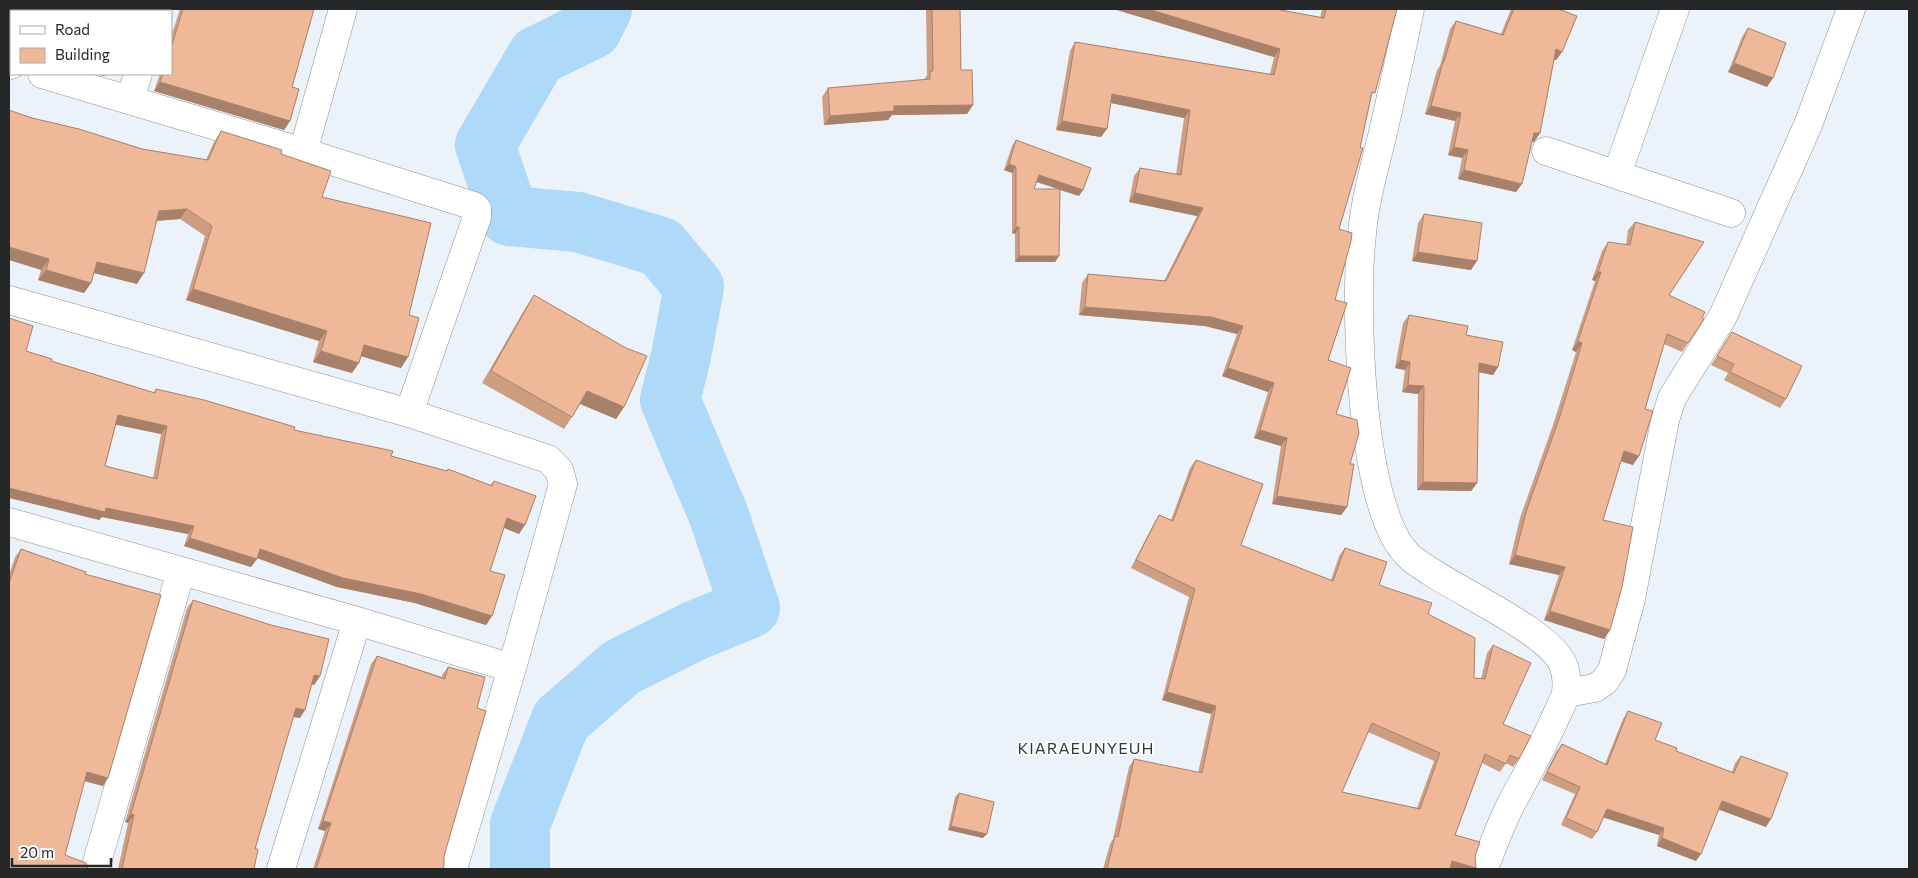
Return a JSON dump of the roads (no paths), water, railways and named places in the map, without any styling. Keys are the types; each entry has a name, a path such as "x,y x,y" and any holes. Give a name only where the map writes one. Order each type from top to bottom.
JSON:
{"street":[{"path":"303,152 343,9"},
{"path":"1410,9 1370,185 1362,233 1358,290 1359,340 1369,446 1374,471 1387,520 1397,543 1409,556 1430,572 1493,607 1543,641 1552,649 1564,665 1566,693 1548,735 1508,810 1484,869"},
{"path":"1617,174 1675,9"},
{"path":"1566,693 1595,688 1605,681 1612,670 1630,599 1665,420 1672,398 1723,316 1808,125 1851,9"},
{"path":"45,75 303,152 474,206 478,217 409,413"},
{"path":"130,100 138,75"},
{"path":"1546,151 1731,213"},
{"path":"9,300 409,413 548,459 559,470 563,484 512,668 453,869"},
{"path":"9,522 512,668"},
{"path":"94,869 181,572"},
{"path":"281,869 357,622"}],"waterway":[{"path":"520,869 520,824 561,720 622,667 694,631 750,608 719,516 670,400 681,356 694,287 661,247 578,222 509,216 485,145 537,56 592,29 602,9"}],"district":[{"name":"KIARAEUNYEUH","path":"1086,748"}]}
